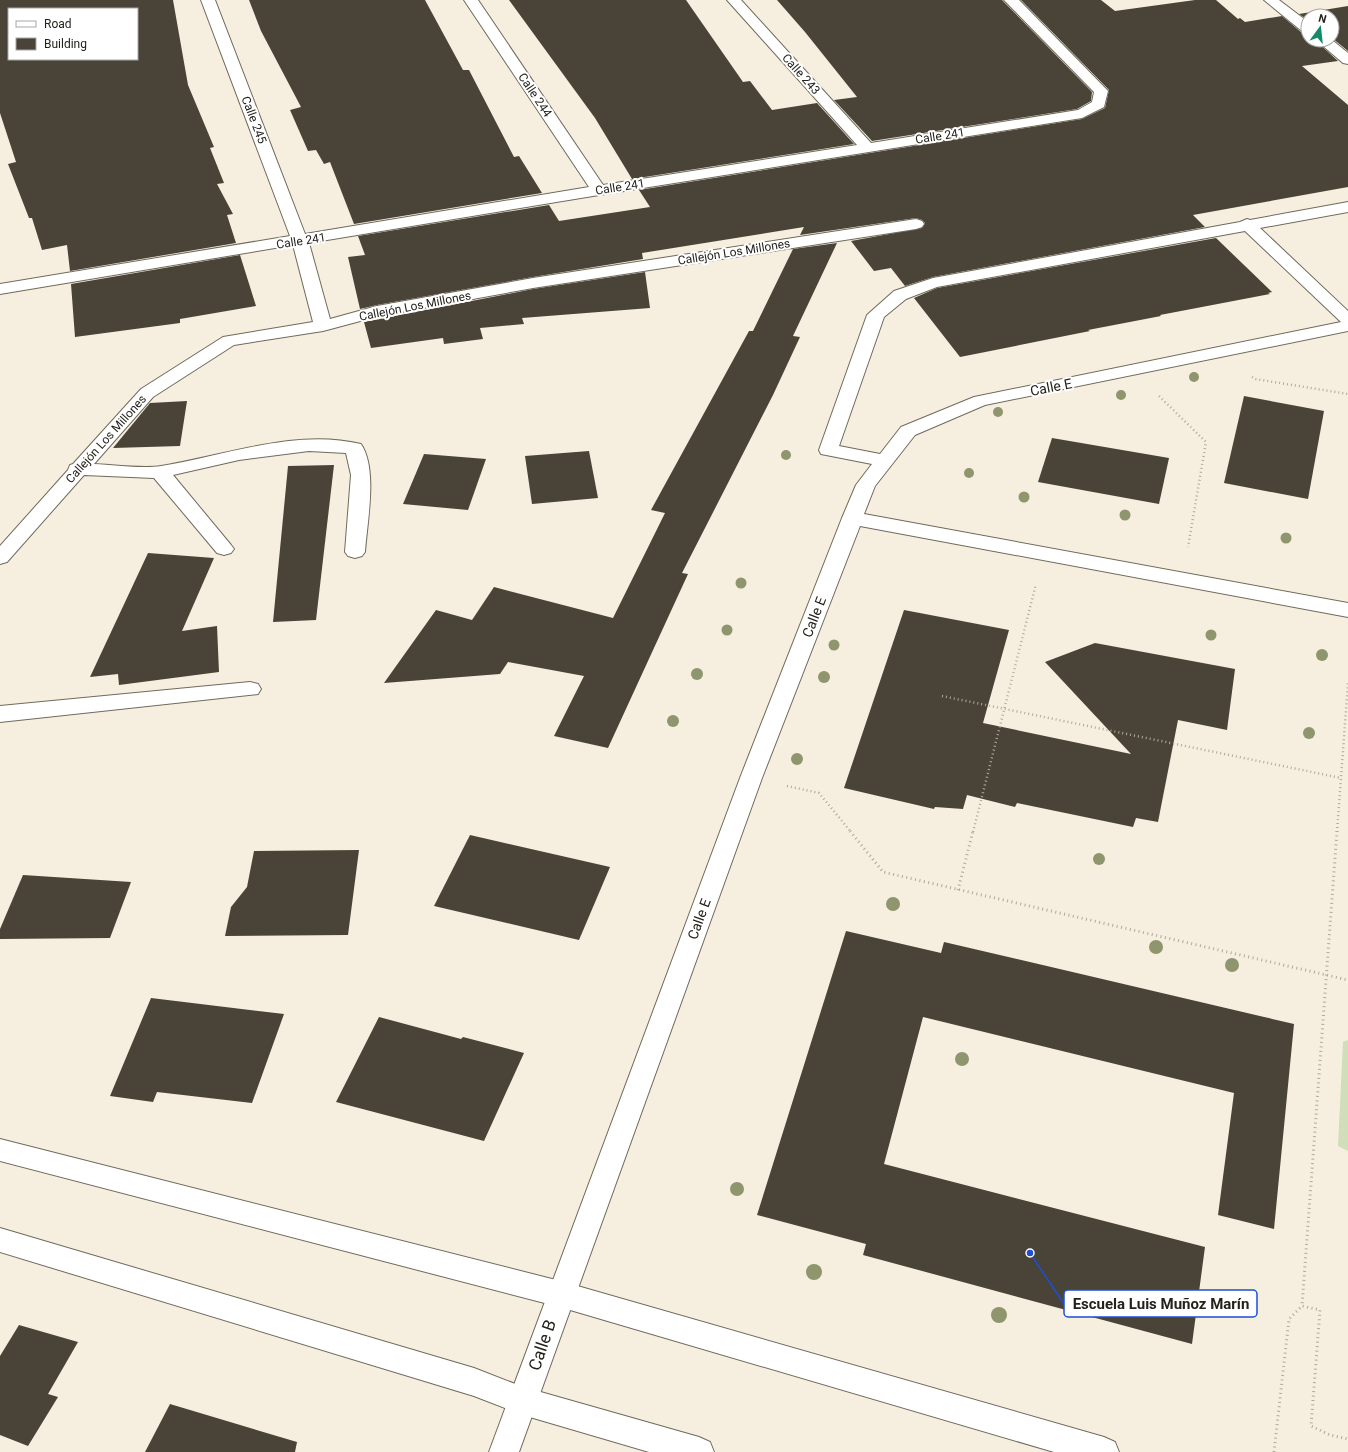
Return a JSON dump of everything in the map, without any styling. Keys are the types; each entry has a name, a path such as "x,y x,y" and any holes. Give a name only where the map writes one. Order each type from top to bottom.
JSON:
{"street":[{"name":"Calle 245","path":"208,0 300,241 322,326"},
{"name":"Calle 244","path":"471,0 599,190"},
{"name":"Calle 243","path":"734,0 867,147"},
{"name":"Calle 241","path":"0,289 300,241 599,190 1082,114 1099,104 1101,90 1011,0"},
{"path":"1271,0 1300,23"},
{"path":"1332,48 1348,60"},
{"path":"885,461 828,450 876,315 900,295 933,283 1247,224 1348,207"},
{"name":"Callejón Los Millones","path":"0,558 77,469 147,393 229,341 322,326 377,312 533,283 916,224"},
{"path":"1247,224 1348,320"},
{"name":"Calle E","path":"580,1238 751,778 852,518 866,485 908,431 980,401 1348,326"},
{"path":"77,469 160,472 239,454 309,445 354,448 361,475 355,552"},
{"path":"160,472 224,549"},
{"path":"852,518 1348,610"},
{"path":"0,714 250,689"},
{"path":"0,1150 560,1294 1104,1452"},
{"name":"Calle B","path":"504,1452 580,1238"},
{"path":"0,1240 474,1382 523,1401 699,1452"}],"path":[{"path":"1221,352 1255,379 1348,394"},
{"path":"1132,370 1206,442 1182,580"},
{"path":"958,890 1044,554"},
{"path":"1274,1452 1289,1319 1302,1306 1348,683"},
{"path":"942,696 1341,778"},
{"path":"751,778 819,793 883,872 1348,980"},
{"path":"1302,1306 1320,1310 1310,1426 1330,1435 1348,1439"}],"green space":[{"path":"1348,1040 1348,1151 1338,1146 1343,1042"}],"building":[{"path":"0,0 173,0 188,85 214,147 210,148 224,183 217,184 233,214 227,215 236,243 70,271 67,245 42,250 32,218 29,218 8,164 16,162 0,113"},
{"path":"249,0 425,0 463,70 469,70 514,157 519,156 542,193 354,224 330,162 324,164 316,150 308,151 290,110 301,107 261,31"},
{"path":"509,0 686,0 743,82 750,81 772,110 817,103 854,144 632,179 595,118"},
{"path":"777,0 1002,0 1092,92 1091,101 1077,109 872,141 834,100 857,97 805,32"},
{"path":"1021,0 1101,0 1115,11 1195,0 1216,0 1238,19 1240,18 1245,22 1282,16 1300,31 1300,48 1324,48 1338,61 1302,66 1348,105 1348,187 1193,215 1205,227 933,277 905,286 891,268 874,271 851,241 922,228 925,223 916,218 800,235 804,227 642,253 643,259 533,277 360,309 348,257 365,255 358,236 549,205 559,221 650,207 639,190 1082,119 1105,108 1109,90"},
{"path":"1348,6 1348,51 1340,44 1340,8 1336,8"},
{"path":"1216,238 1272,292 1268,293 1270,294 1160,315 1161,316 960,357 914,298 937,288"},
{"path":"837,243 793,336 800,337 773,395 682,573 688,574 608,748 554,736 584,676 508,662 500,674 384,683 436,610 472,620 494,587 613,618 665,513 651,510 749,331 753,331 793,249"},
{"path":"240,255 256,306 180,319 180,323 75,337 71,284"},
{"path":"645,272 650,308 522,318 524,324 480,328 483,339 444,344 443,338 371,348 364,322 533,289"},
{"path":"1244,396 1324,411 1308,499 1224,483"},
{"path":"187,401 180,446 113,448 150,403"},
{"path":"1052,438 1169,458 1159,504 1038,482"},
{"path":"589,451 598,498 532,504 525,456"},
{"path":"424,454 486,459 468,510 403,504"},
{"path":"334,465 316,620 273,622 288,466"},
{"path":"148,553 214,558 182,631 217,626 219,672 119,685 118,674 90,677"},
{"path":"904,610 1009,630 983,723 1131,754 1045,662 1095,643 1235,669 1227,730 1178,720 1158,822 1136,818 1133,827 1017,803 1015,807 967,795 963,809 935,807 934,809 844,788"},
{"path":"470,835 610,867 579,940 434,906"},
{"path":"359,850 348,935 225,936 231,907 247,887 254,851"},
{"path":"23,875 131,882 110,938 0,939 0,929"},
{"path":"846,931 941,953 944,942 1294,1024 1274,1229 1218,1215 1234,1093 923,1017 884,1164 1205,1247 1192,1344 863,1255 866,1244 757,1215"},
{"path":"151,998 284,1014 252,1103 157,1092 153,1102 110,1096"},
{"path":"379,1017 461,1039 463,1037 524,1053 484,1141 336,1102"},
{"path":"19,1325 78,1342 48,1394 58,1397 28,1446 0,1435 0,1356"},
{"path":"170,1404 297,1442 295,1452 145,1452"}],"place":[{"name":"Escuela Luis Muñoz Marín","path":"1030,1253"}]}
